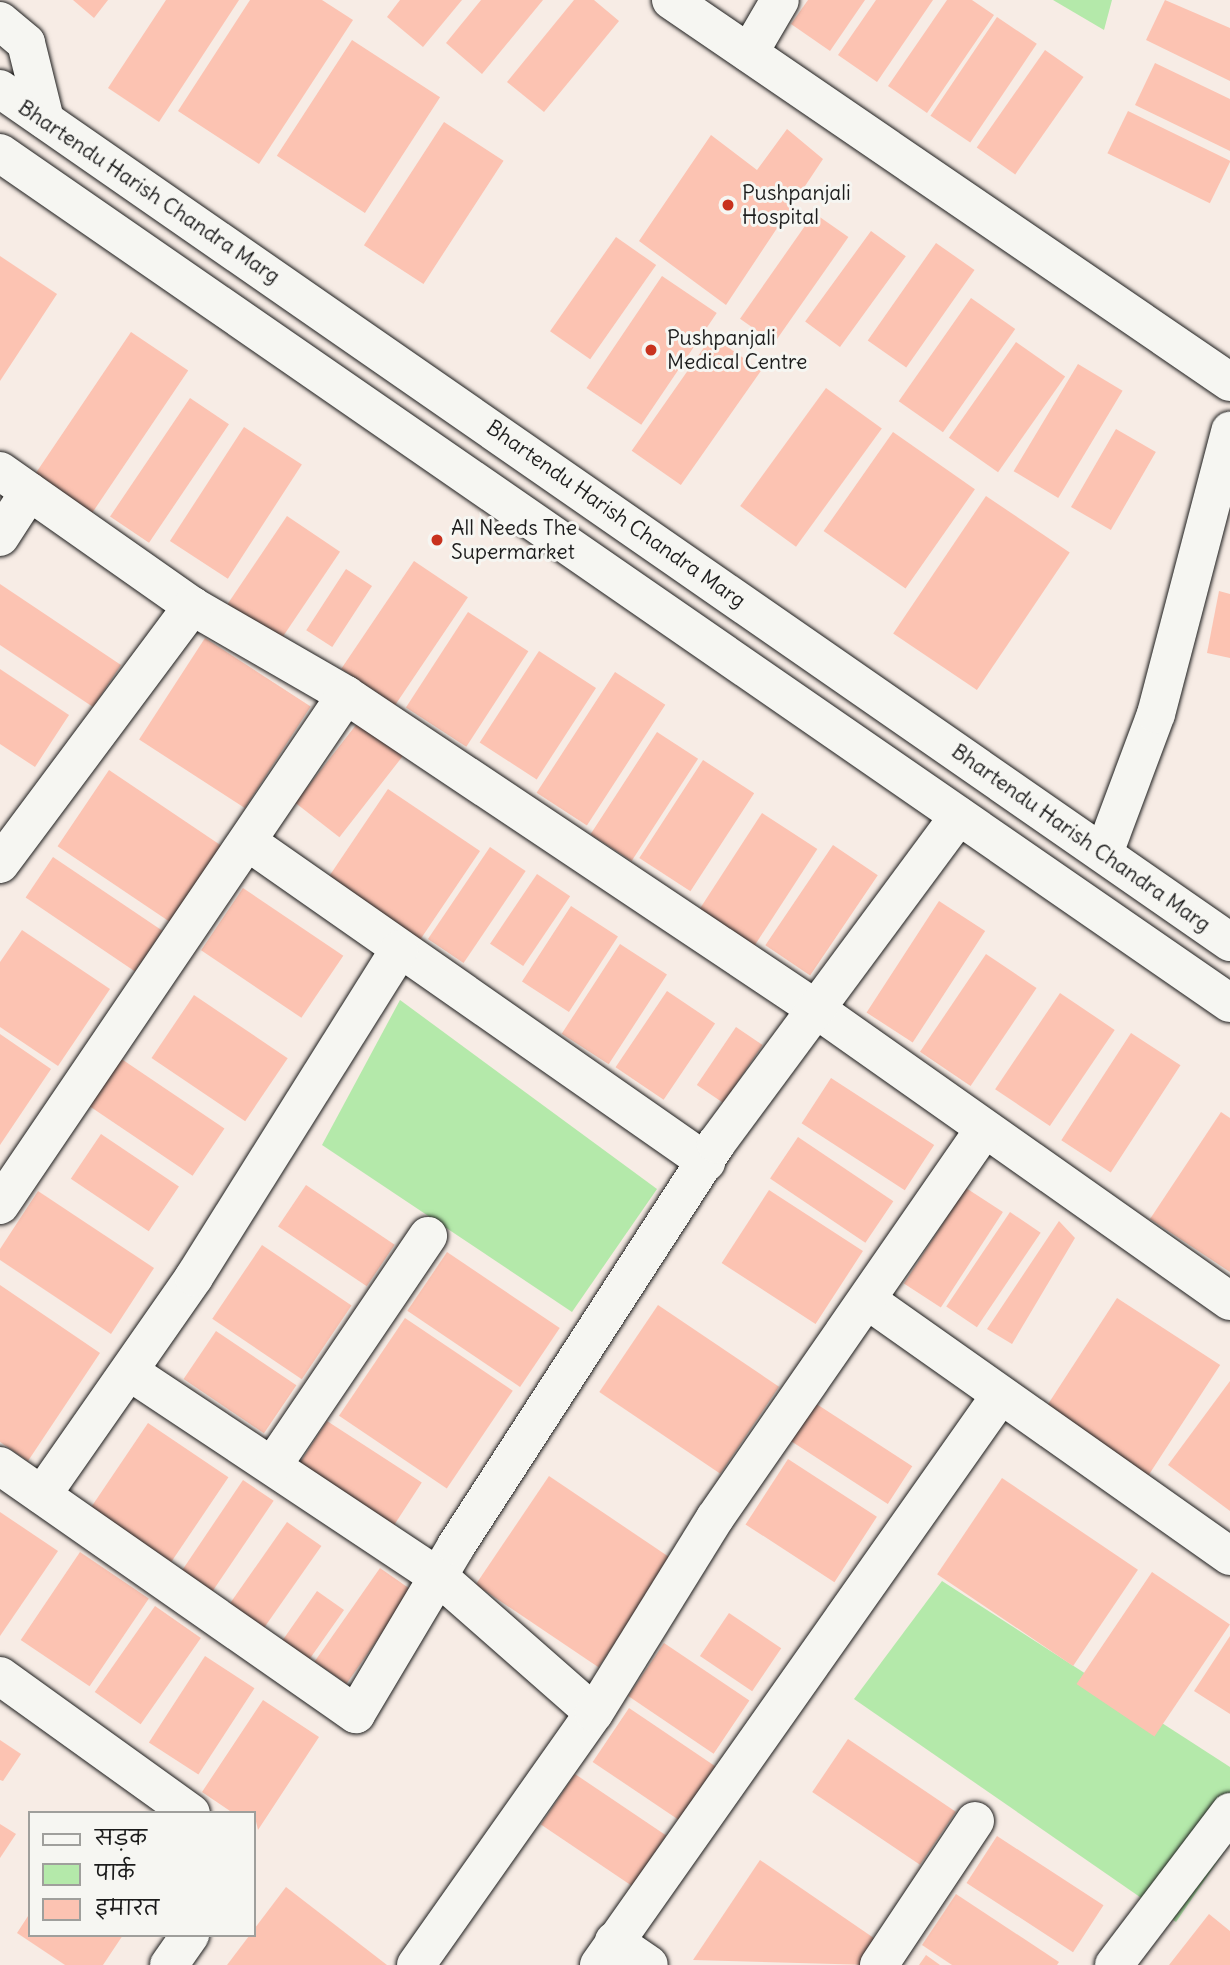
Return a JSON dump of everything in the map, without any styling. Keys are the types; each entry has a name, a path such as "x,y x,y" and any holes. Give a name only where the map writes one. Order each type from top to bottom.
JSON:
{"street":[{"path":"671,0 1230,382"},
{"path":"749,53 780,0"},
{"path":"0,20 26,43 45,121"},
{"name":"Bhartendu Harish Chandra Marg","path":"0,89 1230,942"},
{"path":"0,153 1230,1003"},
{"path":"1104,853 1156,714 1230,431"},
{"path":"0,537 15,482 192,606 346,695 813,1007 982,1132 1230,1301"},
{"path":"0,864 192,606"},
{"path":"0,1205 346,695"},
{"path":"0,1466 356,1714 439,1577 706,1162 813,1007 959,816"},
{"path":"248,842 706,1162"},
{"path":"42,1495 130,1372 399,950"},
{"path":"416,1965 594,1713 715,1518 982,1132"},
{"path":"275,1462 428,1236"},
{"path":"867,1300 1230,1556"},
{"path":"130,1372 275,1462 439,1577 594,1713"},
{"path":"649,1965 606,1953 1000,1396"},
{"path":"0,1676 188,1811"},
{"path":"1114,1965 1230,1812"},
{"path":"879,1965 975,1821"},
{"path":"169,1965 189,1937"}],"green space":[{"path":"1053,0 1112,0 1104,30"},
{"path":"400,1000 657,1189 572,1312 322,1145"},
{"path":"942,1581 1230,1767 1230,1843 1176,1922 854,1699"}],"building":[{"path":"73,0 108,0 94,18"},
{"path":"166,0 239,0 159,122 108,88"},
{"path":"250,0 322,0 353,20 259,164 178,111"},
{"path":"400,0 462,0 423,47 387,17"},
{"path":"481,0 543,0 482,74 446,43"},
{"path":"574,0 594,0 619,21 544,112 507,82"},
{"path":"808,0 865,0 830,51 791,24"},
{"path":"876,0 933,0 877,82 838,55"},
{"path":"947,0 972,0 994,15 927,113 888,86"},
{"path":"1165,0 1230,28 1230,81 1146,40"},
{"path":"997,17 1037,44 970,142 930,116"},
{"path":"352,40 440,97 365,213 277,156"},
{"path":"1045,50 1084,77 1015,174 977,147"},
{"path":"1155,63 1230,99 1230,151 1135,105"},
{"path":"1128,111 1230,161 1210,203 1107,153"},
{"path":"444,122 504,161 423,284 364,245"},
{"name":"Pushpanjali Hospital","path":"787,129 823,159 726,305 639,241 711,135 757,170"},
{"path":"814,213 848,237 774,343 740,319"},
{"path":"871,231 906,256 840,347 805,322"},
{"path":"616,237 656,265 590,359 550,331"},
{"path":"936,243 975,270 906,367 868,340"},
{"path":"0,256 57,294 0,381"},
{"name":"Pushpanjali Medical Centre","path":"662,276 717,313 641,425 587,388"},
{"path":"971,298 1015,329 943,432 899,401"},
{"path":"131,332 188,371 91,515 34,476"},
{"path":"712,336 761,370 681,485 632,451"},
{"path":"1016,342 1065,376 998,472 949,438"},
{"path":"1078,364 1123,391 1058,498 1014,471"},
{"path":"826,388 882,429 796,547 740,506"},
{"path":"190,398 229,424 149,543 110,517"},
{"path":"244,427 302,465 228,579 170,541"},
{"path":"1116,429 1156,452 1111,530 1071,507"},
{"path":"893,432 975,489 906,588 824,531"},
{"path":"986,496 1070,552 977,690 893,634"},
{"path":"287,516 340,552 277,645 224,609"},
{"path":"414,561 468,597 395,705 341,669"},
{"path":"346,569 372,586 332,647 306,630"},
{"path":"0,584 121,665 93,707 0,645"},
{"path":"1219,591 1230,594 1230,658 1207,653"},
{"path":"468,612 528,651 466,747 406,708"},
{"path":"205,638 311,707 245,808 139,739"},
{"path":"539,651 596,688 537,779 480,742"},
{"path":"0,669 69,715 35,767 0,744"},
{"path":"615,672 665,705 587,825 537,793"},
{"path":"363,716 407,750 339,837 295,803"},
{"path":"657,732 698,759 632,861 591,834"},
{"path":"703,760 754,793 690,891 639,858"},
{"path":"109,770 226,849 174,925 58,846"},
{"path":"388,789 480,851 416,946 324,884"},
{"path":"762,813 817,849 748,955 693,920"},
{"path":"833,845 878,875 810,976 765,945"},
{"path":"490,847 526,871 464,963 428,939"},
{"path":"53,857 162,931 135,971 26,898"},
{"path":"537,874 570,896 523,966 490,944"},
{"path":"243,888 343,956 301,1018 201,950"},
{"path":"939,901 985,931 913,1042 867,1013"},
{"path":"571,906 618,936 569,1012 522,981"},
{"path":"22,930 110,989 58,1066 0,1027 0,962"},
{"path":"620,944 667,974 609,1064 562,1034"},
{"path":"986,954 1037,988 971,1086 920,1052"},
{"path":"667,991 715,1023 664,1100 616,1067"},
{"path":"1060,993 1115,1030 1050,1126 995,1089"},
{"path":"194,995 288,1058 245,1121 152,1058"},
{"path":"736,1027 763,1045 723,1103 697,1085"},
{"path":"1131,1033 1180,1065 1111,1172 1061,1140"},
{"path":"0,1034 51,1069 0,1145"},
{"path":"120,1058 224,1128 193,1176 88,1105"},
{"path":"831,1078 934,1145 905,1190 802,1123"},
{"path":"1221,1112 1230,1118 1230,1272 1150,1219"},
{"path":"101,1134 179,1187 149,1231 71,1179"},
{"path":"798,1137 893,1201 865,1243 770,1178"},
{"path":"306,1185 395,1245 367,1286 278,1226"},
{"path":"966,1188 1003,1212 941,1308 904,1284"},
{"path":"769,1190 863,1251 816,1324 722,1263"},
{"path":"38,1191 154,1268 111,1334 0,1260 0,1249"},
{"path":"1010,1212 1041,1233 977,1327 946,1307"},
{"path":"1059,1221 1075,1238 1012,1344 987,1329"},
{"path":"262,1245 352,1305 302,1379 212,1319"},
{"path":"447,1252 560,1328 520,1387 407,1311"},
{"path":"0,1285 100,1353 28,1461 0,1442"},
{"path":"1117,1298 1220,1365 1148,1477 1045,1410"},
{"path":"658,1305 779,1387 720,1474 599,1392"},
{"path":"405,1318 513,1391 447,1489 339,1416"},
{"path":"216,1331 296,1385 264,1433 184,1379"},
{"path":"1230,1381 1230,1511 1168,1465"},
{"path":"815,1403 912,1466 888,1504 790,1441"},
{"path":"327,1421 422,1483 394,1525 299,1464"},
{"path":"148,1423 228,1477 171,1562 91,1508"},
{"path":"788,1459 877,1517 834,1582 746,1524"},
{"path":"549,1476 672,1559 598,1667 476,1585"},
{"path":"1002,1478 1138,1570 1073,1666 937,1574"},
{"path":"243,1480 274,1501 210,1594 180,1574"},
{"path":"0,1512 58,1551 0,1636"},
{"path":"287,1522 321,1546 261,1632 227,1608"},
{"path":"80,1552 149,1598 90,1686 21,1640"},
{"path":"380,1568 412,1590 347,1684 315,1661"},
{"path":"1152,1572 1230,1625 1154,1736 1077,1684"},
{"path":"317,1591 344,1610 306,1665 279,1646"},
{"path":"155,1606 201,1638 141,1724 95,1692"},
{"path":"729,1613 781,1648 752,1691 700,1656"},
{"path":"1230,1636 1230,1714 1194,1691"},
{"path":"664,1643 749,1701 714,1754 628,1696"},
{"path":"205,1656 254,1688 198,1775 149,1742"},
{"path":"263,1700 319,1737 258,1830 256,1811 230,1811 202,1792"},
{"path":"629,1708 715,1766 679,1820 593,1762"},
{"path":"848,1739 956,1812 920,1865 812,1792"},
{"path":"0,1740 21,1754 3,1781 0,1780"},
{"path":"575,1774 666,1836 632,1886 541,1825"},
{"path":"0,1824 16,1834 0,1858"},
{"path":"997,1836 1104,1905 1073,1952 967,1883"},
{"path":"760,1860 884,1945 871,1965 693,1960"},
{"path":"286,1887 387,1965 227,1965 248,1937 256,1937 256,1927"},
{"path":"956,1894 1059,1962 1057,1965 952,1965 922,1945"},
{"path":"1209,1914 1230,1931 1230,1965 1169,1965"},
{"path":"28,1916 28,1937 122,1937 103,1965 65,1965 17,1933"},
{"path":"926,1955 940,1965 919,1965"}],"place":[{"name":"Pushpanjali Hospital","path":"728,205"},
{"name":"Pushpanjali Medical Centre","path":"651,350"},
{"name":"All Needs The Supermarket","path":"437,540"}]}
